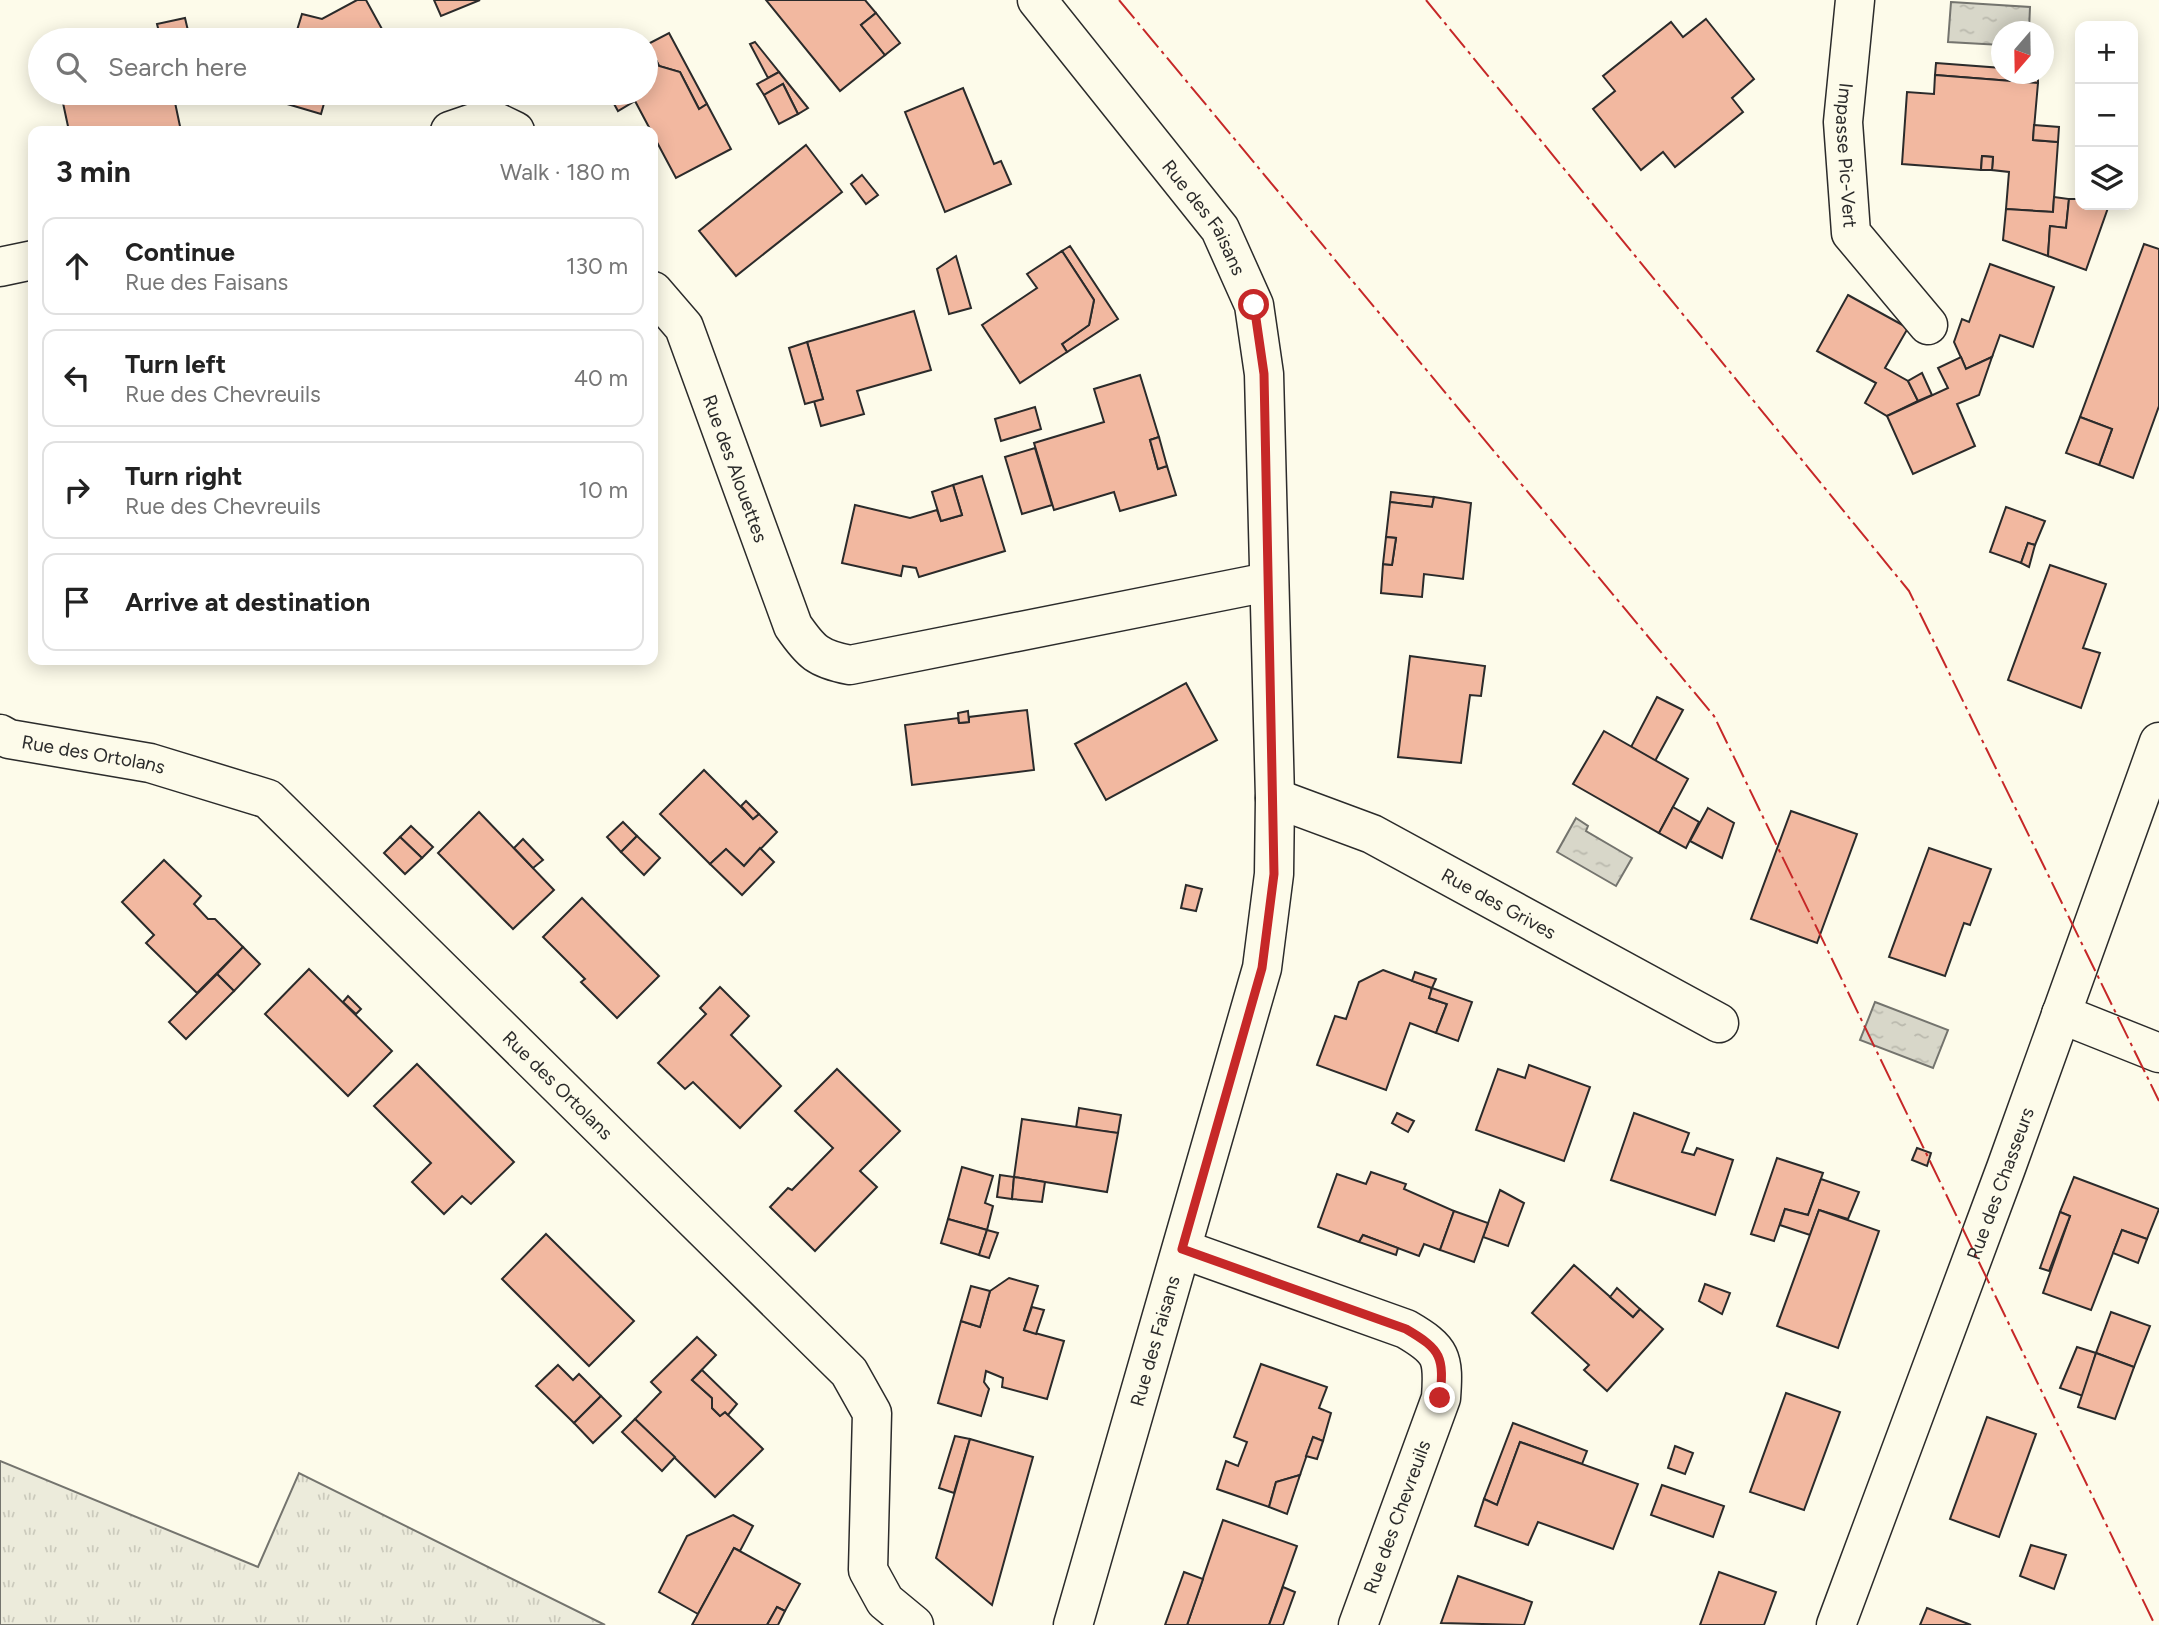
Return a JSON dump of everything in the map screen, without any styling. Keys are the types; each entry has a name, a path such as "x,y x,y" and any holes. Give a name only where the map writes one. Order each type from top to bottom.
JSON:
{"street":[{"name":"Rue des Faisans","path":"1037,0 1220,229 1254,305 1264,374 1275,798 1274,874 1262,968 1073,1625"},
{"name":"Impasse Pic-Vert","path":"1854,0 1843,122 1851,233 1928,325"},
{"path":"465,126 488,118 505,126"},
{"path":"0,267 28,261"},
{"name":"Rue des Alouettes","path":"658,297 684,327 793,626 811,651 829,661 850,665 1268,582"},
{"name":"Rue des Ortolans","path":"0,734 9,739 150,763 268,799 849,1372 872,1413 868,1570 885,1601 914,1625"},
{"name":"Rue des Chasseurs","path":"1836,1625 2062,1014 2159,742"},
{"name":"Rue des Grives","path":"1275,798 1372,834 1719,1023"},
{"path":"2062,1014 2159,1053"},
{"name":"Rue des Chevreuils","path":"1182,1249 1406,1329 1432,1344 1443,1368 1440,1398 1358,1625"}],"green space":[{"path":"0,1461 258,1567 299,1473 605,1625 0,1625"}],"water":[{"path":"1951,2 2030,7 2029,21 1991,21 1991,44 1948,42"},
{"path":"1576,818 1588,826 1586,831 1632,858 1616,886 1557,852"},
{"path":"1875,1002 1948,1030 1933,1068 1860,1040"}],"building":[{"path":"357,0 366,0 381,28 298,28 302,14 322,19"},
{"path":"434,0 480,0 441,16"},
{"path":"766,0 865,0 876,13 861,25 885,55 840,91"},
{"path":"876,13 900,43 885,55 861,25"},
{"path":"185,18 187,28 158,28 157,24"},
{"path":"1706,19 1754,79 1732,98 1743,112 1675,167 1663,152 1641,170 1593,109 1615,91 1603,76 1671,22 1683,37"},
{"path":"669,33 707,104 699,109 680,72 659,66 658,39"},
{"path":"755,42 779,72 768,78 750,44"},
{"path":"1936,63 1991,67 1991,79 1935,75"},
{"path":"658,64 680,72 699,109 707,104 731,149 676,178 658,144 658,126 648,126 637,105 658,105"},
{"path":"779,72 808,108 798,114 783,84 764,95 757,84"},
{"path":"1935,75 1991,79 1991,84 2038,84 2033,140 2058,142 2053,212 2006,209 2009,172 1992,170 1993,157 1982,156 1981,170 1902,164 1907,92 1934,94"},
{"path":"783,84 798,114 779,124 764,95"},
{"path":"963,88 994,164 1001,161 1011,184 945,212 905,112"},
{"path":"63,105 176,105 180,126 68,126"},
{"path":"291,105 324,105 321,114"},
{"path":"615,105 628,105 618,111"},
{"path":"2034,125 2059,127 2058,142 2033,140"},
{"path":"806,145 842,192 736,276 699,231"},
{"path":"1982,156 1993,157 1992,170 1981,170"},
{"path":"862,175 878,195 866,204 851,184"},
{"path":"2054,197 2069,199 2066,228 2050,226 2048,256 2003,240 2006,209 2053,212"},
{"path":"2069,199 2075,199 2075,210 2107,210 2086,270 2048,256 2050,226 2066,228"},
{"path":"2144,244 2159,249 2159,406 2133,478 2099,465 2112,429 2080,417"},
{"path":"1070,246 1118,319 1067,352 1062,344 1089,325 1094,300 1062,251"},
{"path":"1062,251 1094,300 1089,325 1062,344 1067,352 1020,383 982,325 1037,288 1027,274"},
{"path":"956,256 971,308 949,314 937,269"},
{"path":"1990,264 2054,287 2033,347 2000,335 1992,357 1966,369 1954,342 1962,319 1969,322"},
{"path":"1848,295 1908,328 1885,368 1908,381 1918,401 1887,416 1865,403 1876,383 1817,351"},
{"path":"914,311 931,370 857,391 864,414 821,426 814,401 823,399 807,342"},
{"path":"807,342 823,399 805,404 789,348"},
{"path":"1961,357 1966,369 1992,357 1979,395 1957,404 1975,446 1913,474 1887,416 1948,388 1938,368"},
{"path":"1922,373 1932,395 1918,401 1908,381"},
{"path":"1140,375 1159,437 1150,440 1158,469 1167,466 1176,495 1120,511 1114,492 1054,510 1034,443 1104,422 1094,389"},
{"path":"1035,407 1041,429 1001,441 995,419"},
{"path":"2080,417 2112,429 2099,465 2066,453"},
{"path":"1159,437 1167,466 1158,469 1150,440"},
{"path":"1035,448 1052,505 1022,514 1005,457"},
{"path":"982,476 1005,551 919,577 916,568 903,566 901,576 842,563 855,505 910,518 937,510 941,521 962,515 953,485"},
{"path":"953,485 962,515 941,521 932,492"},
{"path":"1391,492 1434,497 1432,507 1390,502"},
{"path":"1434,497 1471,503 1463,579 1424,574 1422,597 1381,593 1383,564 1392,565 1396,538 1386,537 1390,502 1432,507"},
{"path":"2006,507 2045,521 2035,545 2028,543 2021,563 1990,552"},
{"path":"1386,537 1396,538 1392,565 1383,564"},
{"path":"2028,543 2035,545 2029,567 2021,563"},
{"path":"2050,565 2106,584 2083,648 2100,653 2081,708 2008,680"},
{"path":"1410,656 1485,666 1481,696 1470,695 1461,763 1398,757"},
{"path":"1186,683 1217,740 1106,800 1075,744"},
{"path":"1657,697 1683,710 1655,761 1631,747"},
{"path":"1027,710 1034,770 912,785 905,725 958,718 959,723 969,722 969,717"},
{"path":"968,711 969,722 959,723 958,713"},
{"path":"1604,731 1688,779 1659,833 1573,784"},
{"path":"704,770 753,819 759,814 777,832 744,866 726,849 710,864 660,814"},
{"path":"746,801 759,814 753,819 741,806"},
{"path":"1673,807 1699,822 1686,848 1659,833"},
{"path":"1708,808 1734,823 1722,858 1690,841"},
{"path":"1791,811 1857,834 1817,943 1751,919"},
{"path":"479,812 554,890 513,929 438,853"},
{"path":"623,822 637,836 621,852 607,837"},
{"path":"411,826 433,847 422,858 400,837"},
{"path":"637,836 660,858 644,875 621,852"},
{"path":"400,837 422,858 405,874 384,853"},
{"path":"523,839 543,860 533,868 514,848"},
{"path":"760,848 774,862 742,895 710,864 726,849 744,866"},
{"path":"1929,848 1991,869 1970,925 1964,923 1945,976 1889,957"},
{"path":"164,860 201,896 194,904 208,919 215,919 243,947 197,993 146,943 154,935 122,902"},
{"path":"1186,885 1202,889 1196,911 1181,908"},
{"path":"582,898 659,976 617,1018 581,982 585,979 543,937"},
{"path":"243,947 260,964 234,991 217,974"},
{"path":"309,969 392,1051 348,1096 265,1014"},
{"path":"1383,970 1432,988 1429,998 1447,1004 1436,1033 1410,1023 1386,1090 1317,1065 1335,1016 1346,1019 1359,982"},
{"path":"1415,972 1436,979 1432,988 1412,981"},
{"path":"217,974 234,991 186,1039 169,1022"},
{"path":"720,987 749,1016 731,1035 781,1086 740,1128 693,1082 685,1089 658,1063 706,1014 700,1008"},
{"path":"1432,988 1472,1002 1458,1041 1436,1033 1447,1004 1429,998"},
{"path":"348,996 361,1009 356,1014 343,1002"},
{"path":"417,1064 514,1162 471,1204 462,1196 444,1214 412,1182 431,1163 374,1106"},
{"path":"1529,1065 1590,1087 1564,1161 1476,1130 1498,1069 1525,1078"},
{"path":"837,1069 900,1131 860,1171 877,1187 815,1251 770,1207 788,1188 792,1190 833,1148 795,1111"},
{"path":"1079,1108 1121,1115 1118,1133 1076,1128"},
{"path":"1397,1113 1414,1121 1408,1132 1392,1123"},
{"path":"1634,1113 1689,1133 1682,1152 1694,1155 1697,1148 1733,1160 1715,1215 1611,1180"},
{"path":"1022,1119 1118,1133 1107,1192 1014,1177"},
{"path":"1917,1148 1931,1153 1927,1166 1912,1160"},
{"path":"1777,1158 1823,1173 1808,1215 1785,1209 1774,1241 1751,1234"},
{"path":"962,1167 993,1176 985,1203 993,1206 987,1230 948,1219"},
{"path":"1371,1172 1406,1184 1404,1189 1454,1211 1440,1250 1424,1244 1419,1256 1363,1235 1359,1242 1318,1227 1337,1174 1366,1184"},
{"path":"1000,1175 1014,1177 1012,1199 997,1197"},
{"path":"1014,1177 1045,1182 1042,1202 1012,1199"},
{"path":"2074,1177 2159,1209 2147,1239 2122,1230 2091,1310 2043,1293 2070,1216 2060,1212"},
{"path":"1821,1179 1859,1192 1848,1219 1819,1210 1810,1235 1780,1225 1785,1209 1808,1215"},
{"path":"1500,1190 1524,1203 1508,1246 1483,1237"},
{"path":"1819,1210 1879,1231 1838,1348 1777,1326"},
{"path":"1454,1211 1488,1223 1474,1262 1440,1250"},
{"path":"2060,1212 2070,1216 2049,1271 2040,1268"},
{"path":"948,1219 987,1230 979,1255 941,1243"},
{"path":"987,1230 998,1233 989,1258 979,1255"},
{"path":"2122,1230 2147,1239 2138,1263 2113,1253"},
{"path":"546,1234 634,1321 589,1366 502,1279"},
{"path":"1363,1235 1398,1248 1396,1255 1359,1242"},
{"path":"1574,1265 1633,1317 1640,1309 1663,1329 1607,1391 1584,1370 1589,1365 1532,1313"},
{"path":"1009,1278 1038,1286 1024,1330 1064,1341 1047,1399 1002,1387 1003,1378 986,1371 984,1382 989,1389 981,1416 938,1403 961,1321 980,1327 990,1291"},
{"path":"1705,1284 1730,1293 1722,1314 1699,1301"},
{"path":"971,1286 990,1291 980,1327 961,1321"},
{"path":"1617,1288 1640,1309 1633,1317 1610,1297"},
{"path":"1032,1307 1044,1310 1036,1334 1024,1330"},
{"path":"2111,1312 2150,1326 2134,1367 2096,1353"},
{"path":"697,1337 716,1355 692,1380 712,1398 712,1408 720,1416 725,1412 763,1449 715,1497 635,1419 661,1392 651,1382"},
{"path":"2077,1347 2096,1353 2083,1396 2060,1388"},
{"path":"2096,1353 2134,1367 2115,1419 2078,1407"},
{"path":"1261,1364 1327,1387 1319,1408 1331,1413 1323,1441 1313,1437 1300,1475 1276,1482 1269,1507 1217,1489 1226,1461 1238,1466 1247,1442 1234,1437"},
{"path":"558,1365 573,1380 579,1374 601,1396 574,1423 536,1386"},
{"path":"702,1370 737,1404 728,1415 725,1412 720,1416 712,1408 712,1398 692,1380"},
{"path":"1786,1393 1840,1412 1804,1510 1750,1492"},
{"path":"601,1396 621,1416 593,1443 574,1423"},
{"path":"1987,1417 2036,1434 1999,1537 1950,1519"},
{"path":"635,1419 675,1457 662,1471 622,1432"},
{"path":"1513,1423 1587,1451 1582,1464 1520,1442 1497,1505 1484,1499"},
{"path":"955,1436 970,1439 954,1493 939,1488"},
{"path":"1313,1437 1323,1441 1317,1459 1306,1456"},
{"path":"970,1439 1033,1457 992,1605 936,1558"},
{"path":"1520,1442 1638,1484 1613,1549 1538,1522 1528,1545 1475,1526 1484,1499 1497,1505"},
{"path":"1675,1446 1693,1453 1685,1474 1668,1468"},
{"path":"1300,1475 1287,1514 1269,1507 1276,1482"},
{"path":"1662,1485 1724,1506 1713,1537 1651,1515"},
{"path":"733,1515 753,1526 740,1551 734,1548 698,1614 659,1592 687,1536"},
{"path":"1223,1520 1297,1546 1269,1625 1187,1625"},
{"path":"2031,1545 2066,1555 2054,1589 2020,1576"},
{"path":"734,1548 800,1584 785,1611 777,1607 767,1625 692,1625"},
{"path":"1184,1572 1203,1579 1187,1625 1165,1625"},
{"path":"1719,1572 1776,1592 1764,1625 1700,1625"},
{"path":"1458,1576 1532,1602 1524,1625 1441,1623"},
{"path":"1283,1587 1295,1592 1283,1625 1269,1625"},
{"path":"777,1607 785,1611 778,1625 767,1625"},
{"path":"1927,1608 1971,1625 1920,1625"}],"power":[{"path":"1119,0 1714,716 2155,1625"},
{"path":"1426,0 1909,591 2159,1101"}],"route":[{"path":"1254,305 1264,374 1268,615 1275,798 1274,874 1262,968 1182,1249 1406,1329 1432,1344 1443,1368 1440,1398"}]}
